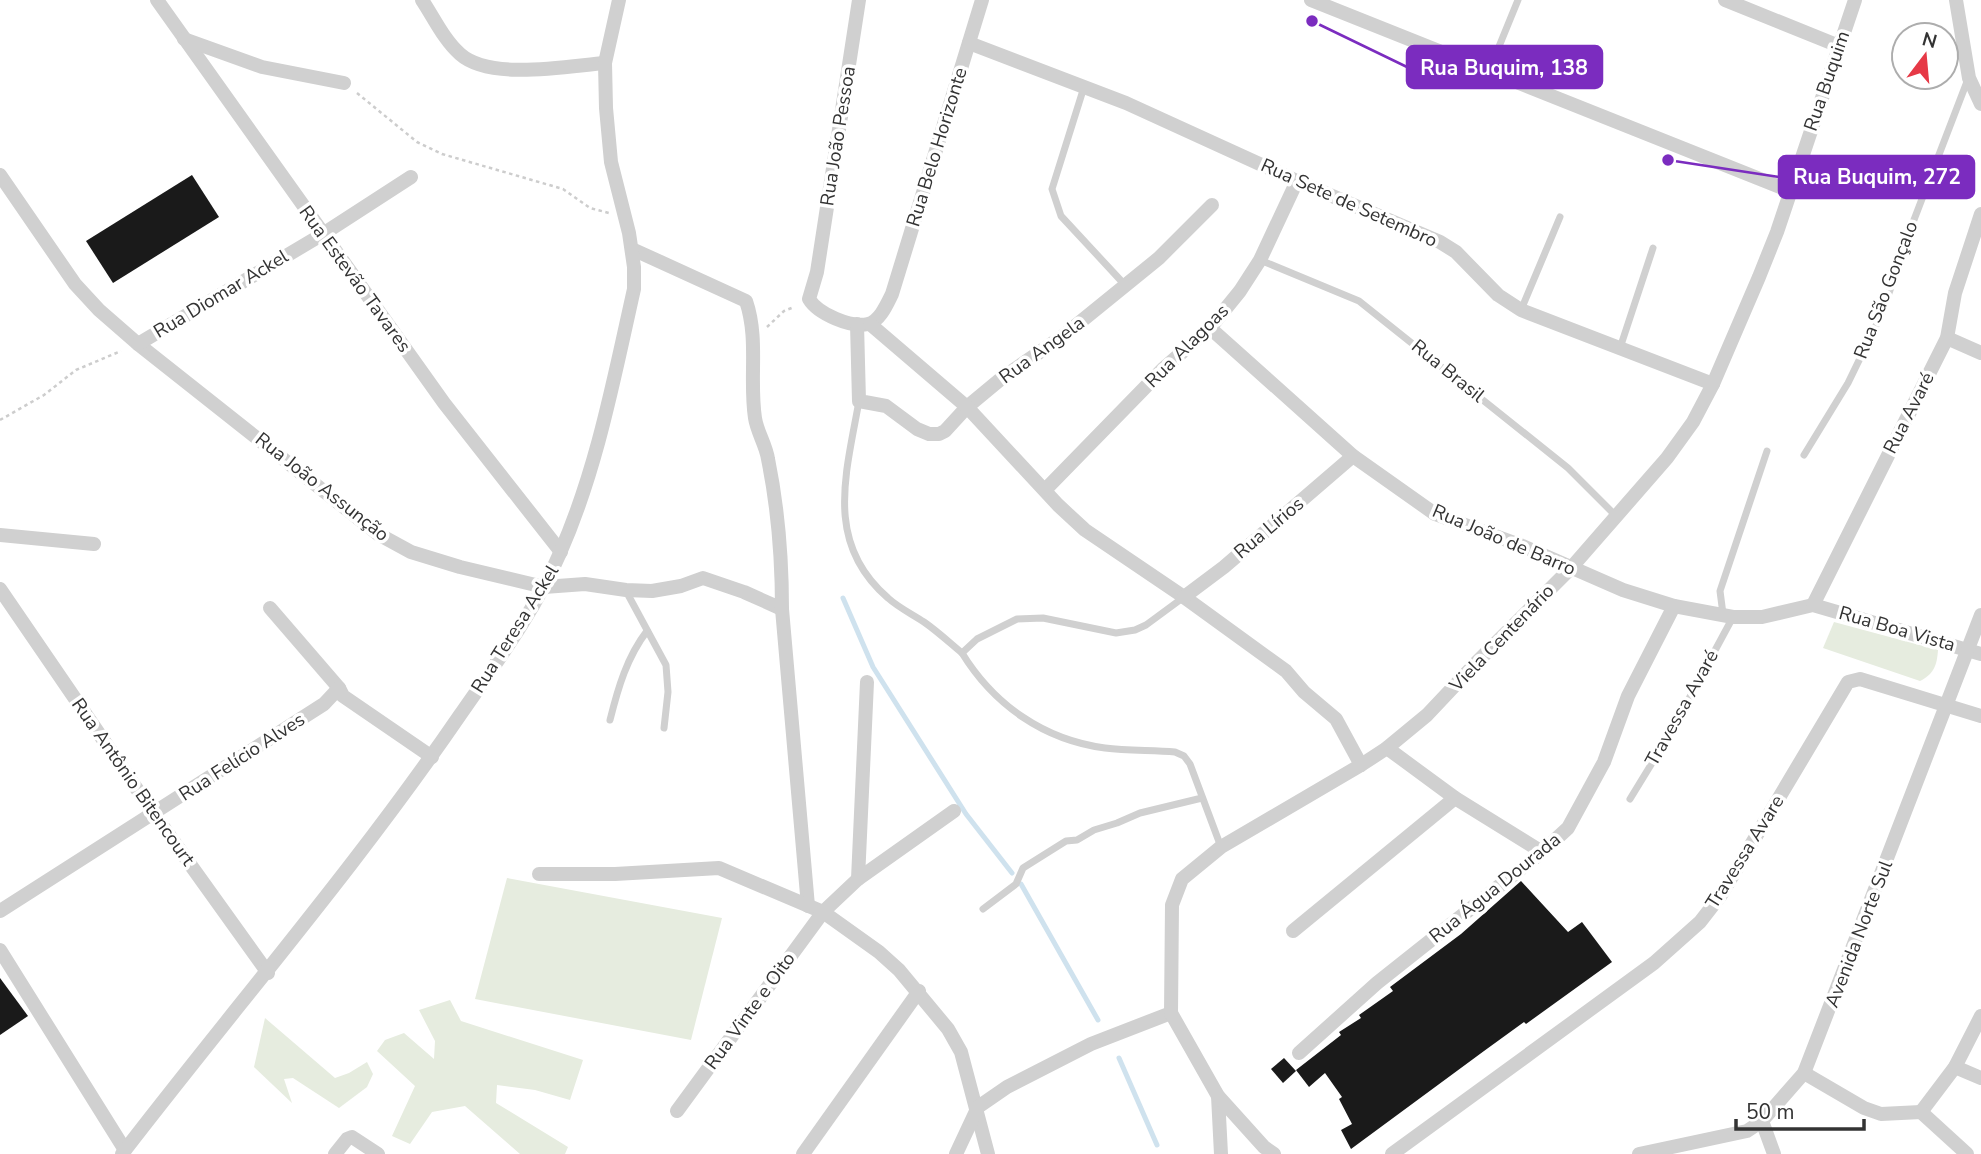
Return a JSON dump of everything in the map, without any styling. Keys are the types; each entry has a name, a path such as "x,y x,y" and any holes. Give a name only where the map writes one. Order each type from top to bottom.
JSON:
{"street":[{"name":"Rua Estevão Tavares","path":"157,0 444,404 561,552"},
{"path":"422,0 448,41 462,57 481,64 526,71 605,63"},
{"name":"Rua Teresa Ackel","path":"124,1152 268,973 432,757 519,629 561,552 600,439 634,289 632,249 611,162 606,108 605,63 619,0"},
{"name":"Rua João Pessoa","path":"810,301 817,272 859,0"},
{"name":"Rua Belo Horizonte","path":"863,324 885,307 892,294 982,0"},
{"path":"1311,0 1790,191"},
{"path":"1725,0 1839,46"},
{"name":"Rua Buquim","path":"1790,191 1855,0"},
{"path":"1956,0 1969,78 1981,104"},
{"path":"184,39 262,67 344,83"},
{"name":"Rua Sete de Setembro","path":"969,43 1084,86 1440,242 1456,252 1498,295 1521,310 1713,384"},
{"name":"Rua João Assunção","path":"0,175 75,284 99,310 378,534 411,552 544,587 585,584 652,591 681,586 703,578 782,609"},
{"name":"Rua Diomar Ackel","path":"138,344 323,234 411,177"},
{"name":"Rua Alagoas","path":"1045,489 1164,368 1210,328 1240,291 1260,260 1297,181"},
{"name":"Viela Centenário","path":"1171,1013 1172,905 1182,878 1221,847 1387,748 1427,715 1571,568 1693,422 1713,384 1764,266 1790,191"},
{"name":"Rua Angela","path":"859,401 886,406 917,429 934,435 945,431 967,407 1002,378 1063,336 1159,258 1212,205"},
{"name":"Rua Avaré","path":"1814,605 1947,338 1955,293 1981,214"},
{"path":"632,249 747,301 753,328 755,419 768,457 777,515 782,565 782,609 808,906"},
{"path":"810,301 831,316 863,324 967,407 1085,530 1184,597 1294,678 1304,692 1336,719 1361,765"},
{"path":"859,401 863,324"},
{"name":"Rua João de Barro","path":"1210,328 1353,456 1435,514 1520,545 1623,590 1674,606 1728,616 1762,617 1814,605"},
{"path":"1947,338 1981,353"},
{"name":"Rua Lírios","path":"1184,597 1224,567 1353,456"},
{"path":"0,535 94,544"},
{"name":"Rua Antônio Bitencourt","path":"0,589 154,814 268,973"},
{"name":"Rua Boa Vista","path":"1814,605 1974,652"},
{"name":"Rua Água Dourada","path":"1299,1053 1398,966 1542,852 1568,828 1604,762 1628,696 1674,606"},
{"path":"270,608 343,696 432,757"},
{"name":"Avenida Norte Sul","path":"1639,1154 1747,1131 1762,1121 1804,1073 1945,706 1974,652 1981,615"},
{"name":"Travessa Avare","path":"1392,1154 1654,963 1700,922 1721,895 1848,682 1860,679 1945,706"},
{"path":"858,880 867,682"},
{"name":"Rua Felício Alves","path":"0,911 324,704 339,688"},
{"path":"1945,706 1981,716"},
{"path":"1387,748 1455,798 1542,852"},
{"path":"1293,931 1455,798"},
{"name":"Rua Vinte e Oito","path":"677,1111 823,912 858,880 954,811"},
{"path":"539,874 615,874 719,868 823,912 879,952 919,991 961,1052 978,1107 988,1154"},
{"path":"0,950 124,1152"},
{"path":"803,1154 919,991"},
{"path":"956,1154 978,1107 1041,1068 1091,1044 1171,1013 1217,1096 1264,1147 1274,1154"},
{"path":"1921,1112 1955,1067 1981,1016"},
{"path":"1955,1067 1981,1078"},
{"path":"1804,1073 1864,1108 1881,1114 1921,1112 1967,1154"},
{"path":"1217,1096 1221,1154"},
{"path":"1762,1121 1774,1154"},
{"path":"335,1154 350,1137 378,1154"}],"lane":[{"path":"1489,71 1518,0"},
{"name":"Rua São Gonçalo","path":"1804,455 1848,383 1883,311 1912,225 1969,78"},
{"path":"1084,86 1052,189 1061,216 1125,286"},
{"path":"1521,310 1560,217"},
{"path":"1620,348 1653,248"},
{"name":"Rua Brasil","path":"1260,260 1359,301 1568,468 1615,515"},
{"path":"859,401 845,498 845,529 853,553 868,578 886,596 962,653 989,689 1017,715 1049,734 1075,743 1106,748 1175,752 1184,756 1190,764 1221,847"},
{"path":"1728,616 1720,591 1767,451"},
{"path":"626,590 666,665 668,677 664,728"},
{"path":"962,653 977,639 1017,619 1043,618 1116,633 1135,630 1184,597"},
{"name":"Travessa Avaré","path":"1630,799 1671,732 1728,616"},
{"path":"610,720 634,647 647,631"},
{"path":"983,909 1016,884 1023,868 1066,841 1077,840 1094,830 1140,813 1202,798"}],"path":[{"path":"344,83 417,142 442,155 563,190 590,208 626,218"},
{"path":"753,328 768,327 784,311 810,301"},
{"path":"0,420 44,395 76,370 138,344"}],"shaded area":[{"path":"1834,622 1938,650 1934,669 1920,681 1823,648"},
{"path":"507,878 722,918 691,1040 475,999"},
{"path":"450,1000 461,1021 583,1060 570,1100 535,1090 497,1085 496,1103 568,1147 565,1154 520,1154 465,1106 432,1112 410,1144 392,1136 415,1086 377,1051 385,1040 404,1033 434,1059 435,1041 419,1010"},
{"path":"265,1018 335,1078 367,1062 373,1074 367,1087 339,1108 293,1078 284,1079 292,1103 254,1067"}],"building":[{"path":"192,175 219,217 113,283 86,241"},
{"path":"1521,881 1568,932 1582,922 1612,962 1526,1024 1524,1022 1351,1149 1341,1130 1352,1124 1339,1099 1342,1097 1325,1073 1309,1087 1296,1070 1341,1035 1339,1032 1361,1018 1359,1015 1393,991 1390,987 1461,934"},
{"path":"0,978 28,1016 0,1035"},
{"path":"1284,1058 1296,1071 1283,1083 1271,1069"}],"waterway":[{"path":"843,598 873,667 966,814 1012,873"},
{"path":"1021,884 1098,1020"},
{"path":"1119,1058 1157,1145"}],"place":[{"name":"Rua Buquim, 138","path":"1312,21"},
{"name":"Rua Buquim, 272","path":"1668,160"}]}
